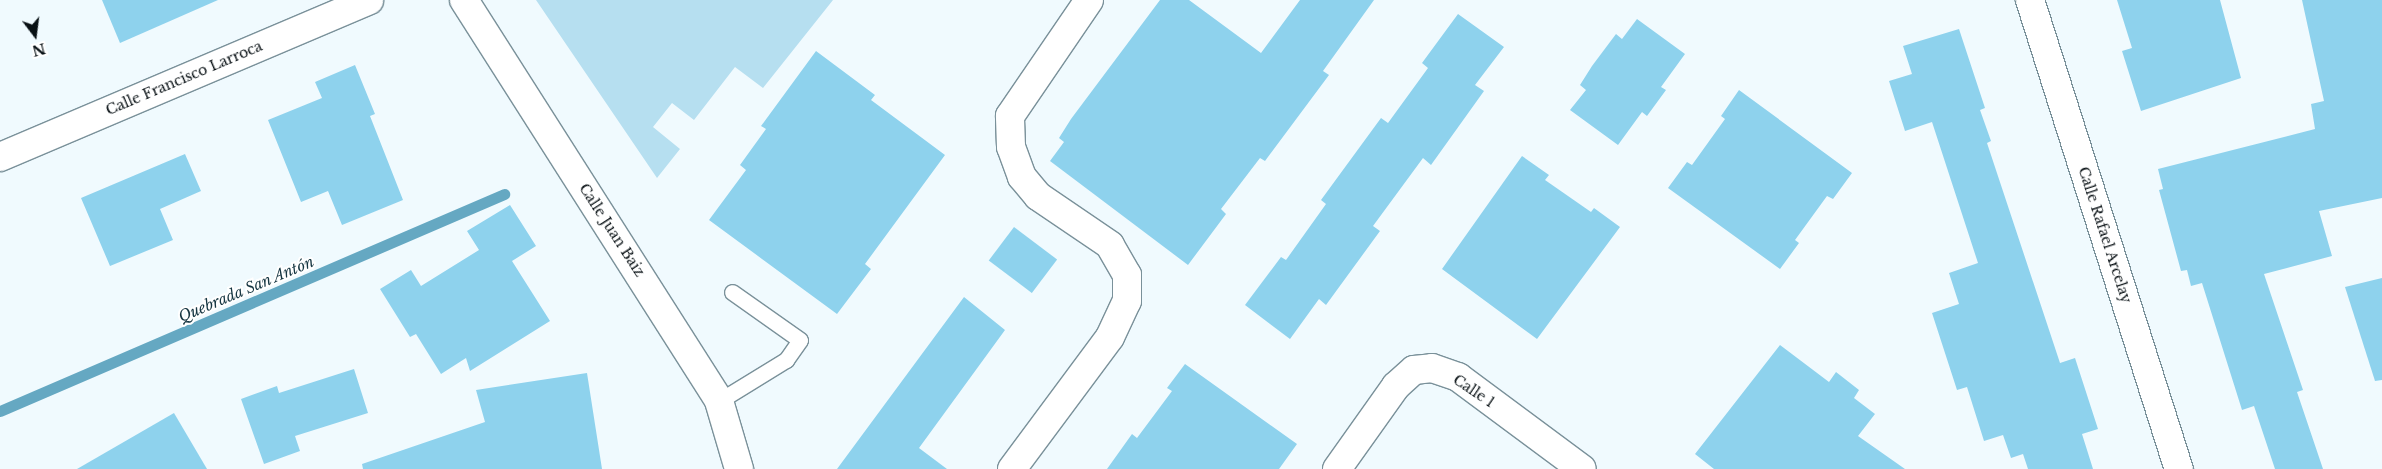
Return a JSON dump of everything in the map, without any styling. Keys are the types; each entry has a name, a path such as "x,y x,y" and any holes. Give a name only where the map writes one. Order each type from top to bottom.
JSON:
{"street":[{"name":"Calle Francisco Larroca","path":"0,157 368,0"},
{"name":"Calle Juan Baiz","path":"464,0 718,402 739,469"},
{"path":"1024,464 1110,337 1127,301 1127,275 1110,245 1038,196 1022,177 1010,147 1010,116 1090,0"},
{"name":"Calle Rafael Arcelay","path":"2030,0 2180,469"},
{"name":"Calle 1","path":"1337,469 1396,386 1414,370 1432,368 1458,378 1582,469"}],"lane":[{"path":"718,402 786,360 800,340 732,292"}],"shaded area":[{"path":"536,0 833,0 763,88 735,67 694,120 672,103 653,127 680,149 657,178"}],"building":[{"path":"102,0 218,0 120,43"},
{"path":"1160,0 1189,0 1261,53 1300,0 1374,0 1323,71 1329,75 1265,161 1260,158 1221,209 1226,214 1188,265 1050,161 1064,142 1059,138 1071,119"},
{"path":"2117,0 2220,0 2241,78 2141,111 2122,51 2132,48"},
{"path":"2302,0 2382,0 2382,198 2319,211 2332,256 2264,274 2303,390 2297,392 2323,469 2275,469 2254,406 2242,410 2202,283 2191,286 2187,270 2181,271 2159,190 2163,189 2158,169 2315,129 2311,104 2324,101"},
{"path":"1458,14 1504,47 1475,85 1484,91 1431,165 1423,158 1373,226 1380,231 1326,305 1319,299 1290,339 1245,305 1281,257 1286,260 1326,204 1321,200 1381,118 1388,123 1428,68 1422,63"},
{"path":"1637,19 1685,54 1661,87 1666,90 1647,116 1642,112 1618,145 1570,110 1586,90 1580,85 1592,66 1616,34 1622,39"},
{"path":"1959,29 1985,108 1980,110 1991,141 1987,143 2060,363 2075,358 2098,429 2082,434 2093,469 2028,469 2023,454 2011,458 2003,435 1984,441 1967,387 1957,390 1932,313 1959,304 1949,273 1978,263 1932,122 1905,131 1889,81 1912,74 1903,46"},
{"path":"816,51 875,95 871,100 945,155 865,264 871,269 837,314 709,220 746,170 740,165 766,129 761,126"},
{"path":"355,65 375,114 370,116 403,200 342,225 328,191 301,202 268,120 322,98 315,82"},
{"path":"1739,90 1852,173 1833,199 1827,196 1795,240 1799,243 1780,269 1668,188 1687,162 1692,165 1725,119 1721,116"},
{"path":"185,154 201,191 160,209 173,240 110,266 81,198"},
{"path":"1522,156 1549,175 1545,180 1591,212 1594,208 1620,227 1537,339 1442,269"},
{"path":"510,205 536,246 512,261 550,321 470,371 466,358 441,374 416,334 410,337 380,289 411,270 421,286 479,250 467,231"},
{"path":"1014,227 1057,259 1032,293 989,261"},
{"path":"2382,278 2382,380 2375,381 2345,287"},
{"path":"964,297 1005,330 919,448 947,469 837,469"},
{"path":"1780,345 1829,382 1836,372 1859,390 1854,398 1875,414 1858,436 1905,469 1714,469 1695,454"},
{"path":"1185,364 1297,444 1279,469 1107,469 1132,434 1137,438 1172,391 1167,388"},
{"path":"354,369 368,413 295,436 300,451 264,464 241,399 277,386 279,393"},
{"path":"587,373 602,469 363,469 362,464 485,422 476,390"},
{"path":"174,413 207,469 77,469"}],"waterway":[{"name":"Quebrada San Antón","path":"0,411 504,194"}]}
